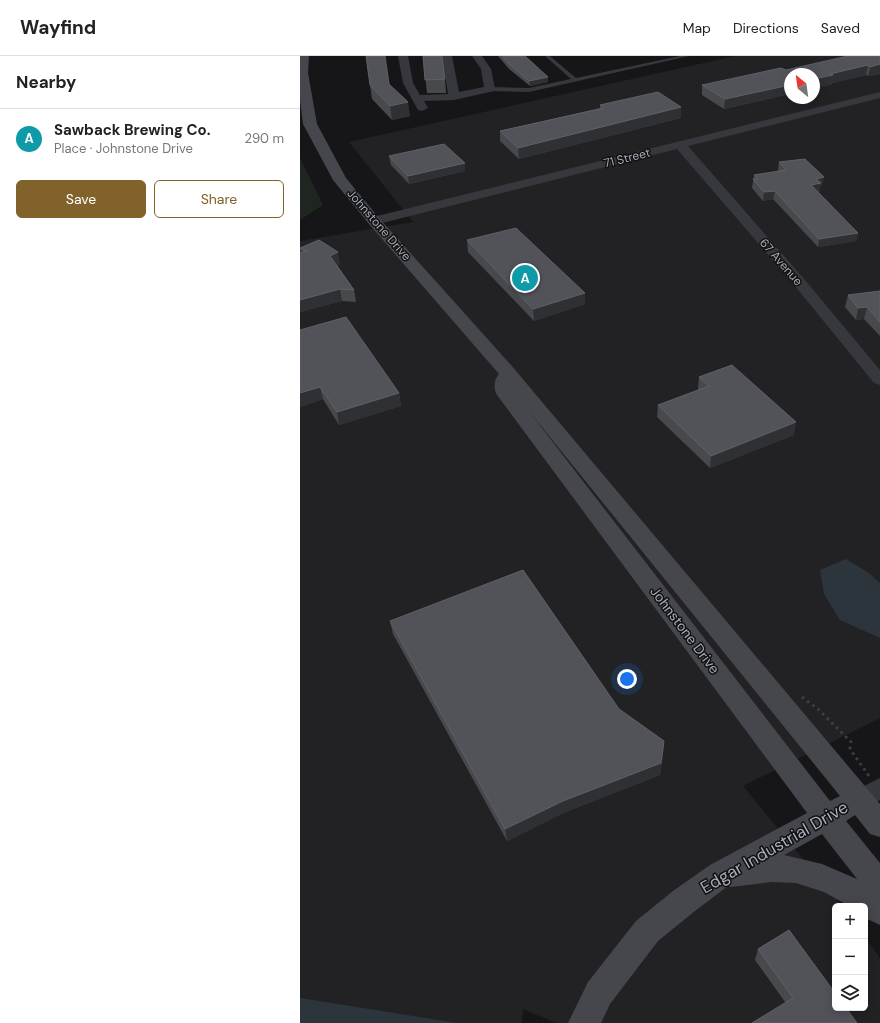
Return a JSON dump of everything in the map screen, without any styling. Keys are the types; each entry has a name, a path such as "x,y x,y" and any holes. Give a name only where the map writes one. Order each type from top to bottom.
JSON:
{"main road":[{"name":"Johnstone Drive","path":"303,56 302,73 310,124 340,180 374,221 505,369 872,792 880,825"},
{"name":"Johnstone Drive","path":"505,369 504,391 826,817 880,886"},
{"name":"Edgar Industrial Drive","path":"584,1023 599,993 647,931 684,901 720,875 872,792"},
{"path":"720,875 782,868 823,876 865,899 880,911"}],"street":[{"path":"404,56 406,75 422,108"},
{"path":"446,56 454,97"},
{"path":"417,98 434,99 454,97 490,89 486,69 481,57"},
{"name":"71 Street","path":"374,221 880,95"},
{"name":"67 Avenue","path":"680,145 800,283 880,380"}],"lane":[{"path":"546,56 575,80"},
{"path":"490,89 529,90 687,56"}],"path":[{"path":"850,749 872,792"}],"shaded area":[{"path":"735,56 880,56 880,718 743,786 840,903 832,903 832,1011 868,1011 868,941 880,958 880,1023 556,1023 523,1009 522,1023 300,1023 300,241 413,222 349,142"},
{"path":"300,158 323,205 300,220"},
{"path":"846,559 869,573 880,583 880,638 840,620 824,594 820,570"},
{"path":"300,998 457,1023 300,1023"}],"building":[{"path":"366,56 385,56 389,84 408,102 390,106 370,85"},
{"path":"423,56 442,56 445,79 425,80"},
{"path":"502,56 525,56 548,77 529,81"},
{"path":"848,56 880,56 880,64 870,67 868,65 820,78 820,68 795,68"},
{"path":"781,68 784,69 784,86 725,99 702,85"},
{"path":"658,92 681,107 518,148 500,131 604,108 600,105"},
{"path":"444,144 465,163 408,176 389,156"},
{"path":"805,159 824,177 816,179 821,183 811,185 858,233 819,239 775,191 764,192 753,179 758,179 754,175 786,170 779,162"},
{"path":"516,228 585,293 533,309 467,240"},
{"path":"319,240 338,252 330,256 354,290 340,289 300,300 300,253 307,251 300,248"},
{"path":"880,291 880,322 867,307 858,308 848,295"},
{"path":"346,317 399,393 337,412 320,387 300,393 300,330"},
{"path":"732,365 796,422 711,456 658,405 709,386 699,377"},
{"path":"523,570 619,709 664,741 661,763 563,801 505,829 390,621"},
{"path":"789,930 832,989 832,1011 848,1011 857,1023 752,1023 793,998 758,949"}],"place":[{"name":"Sawback Brewing Co.","path":"525,278"}]}
